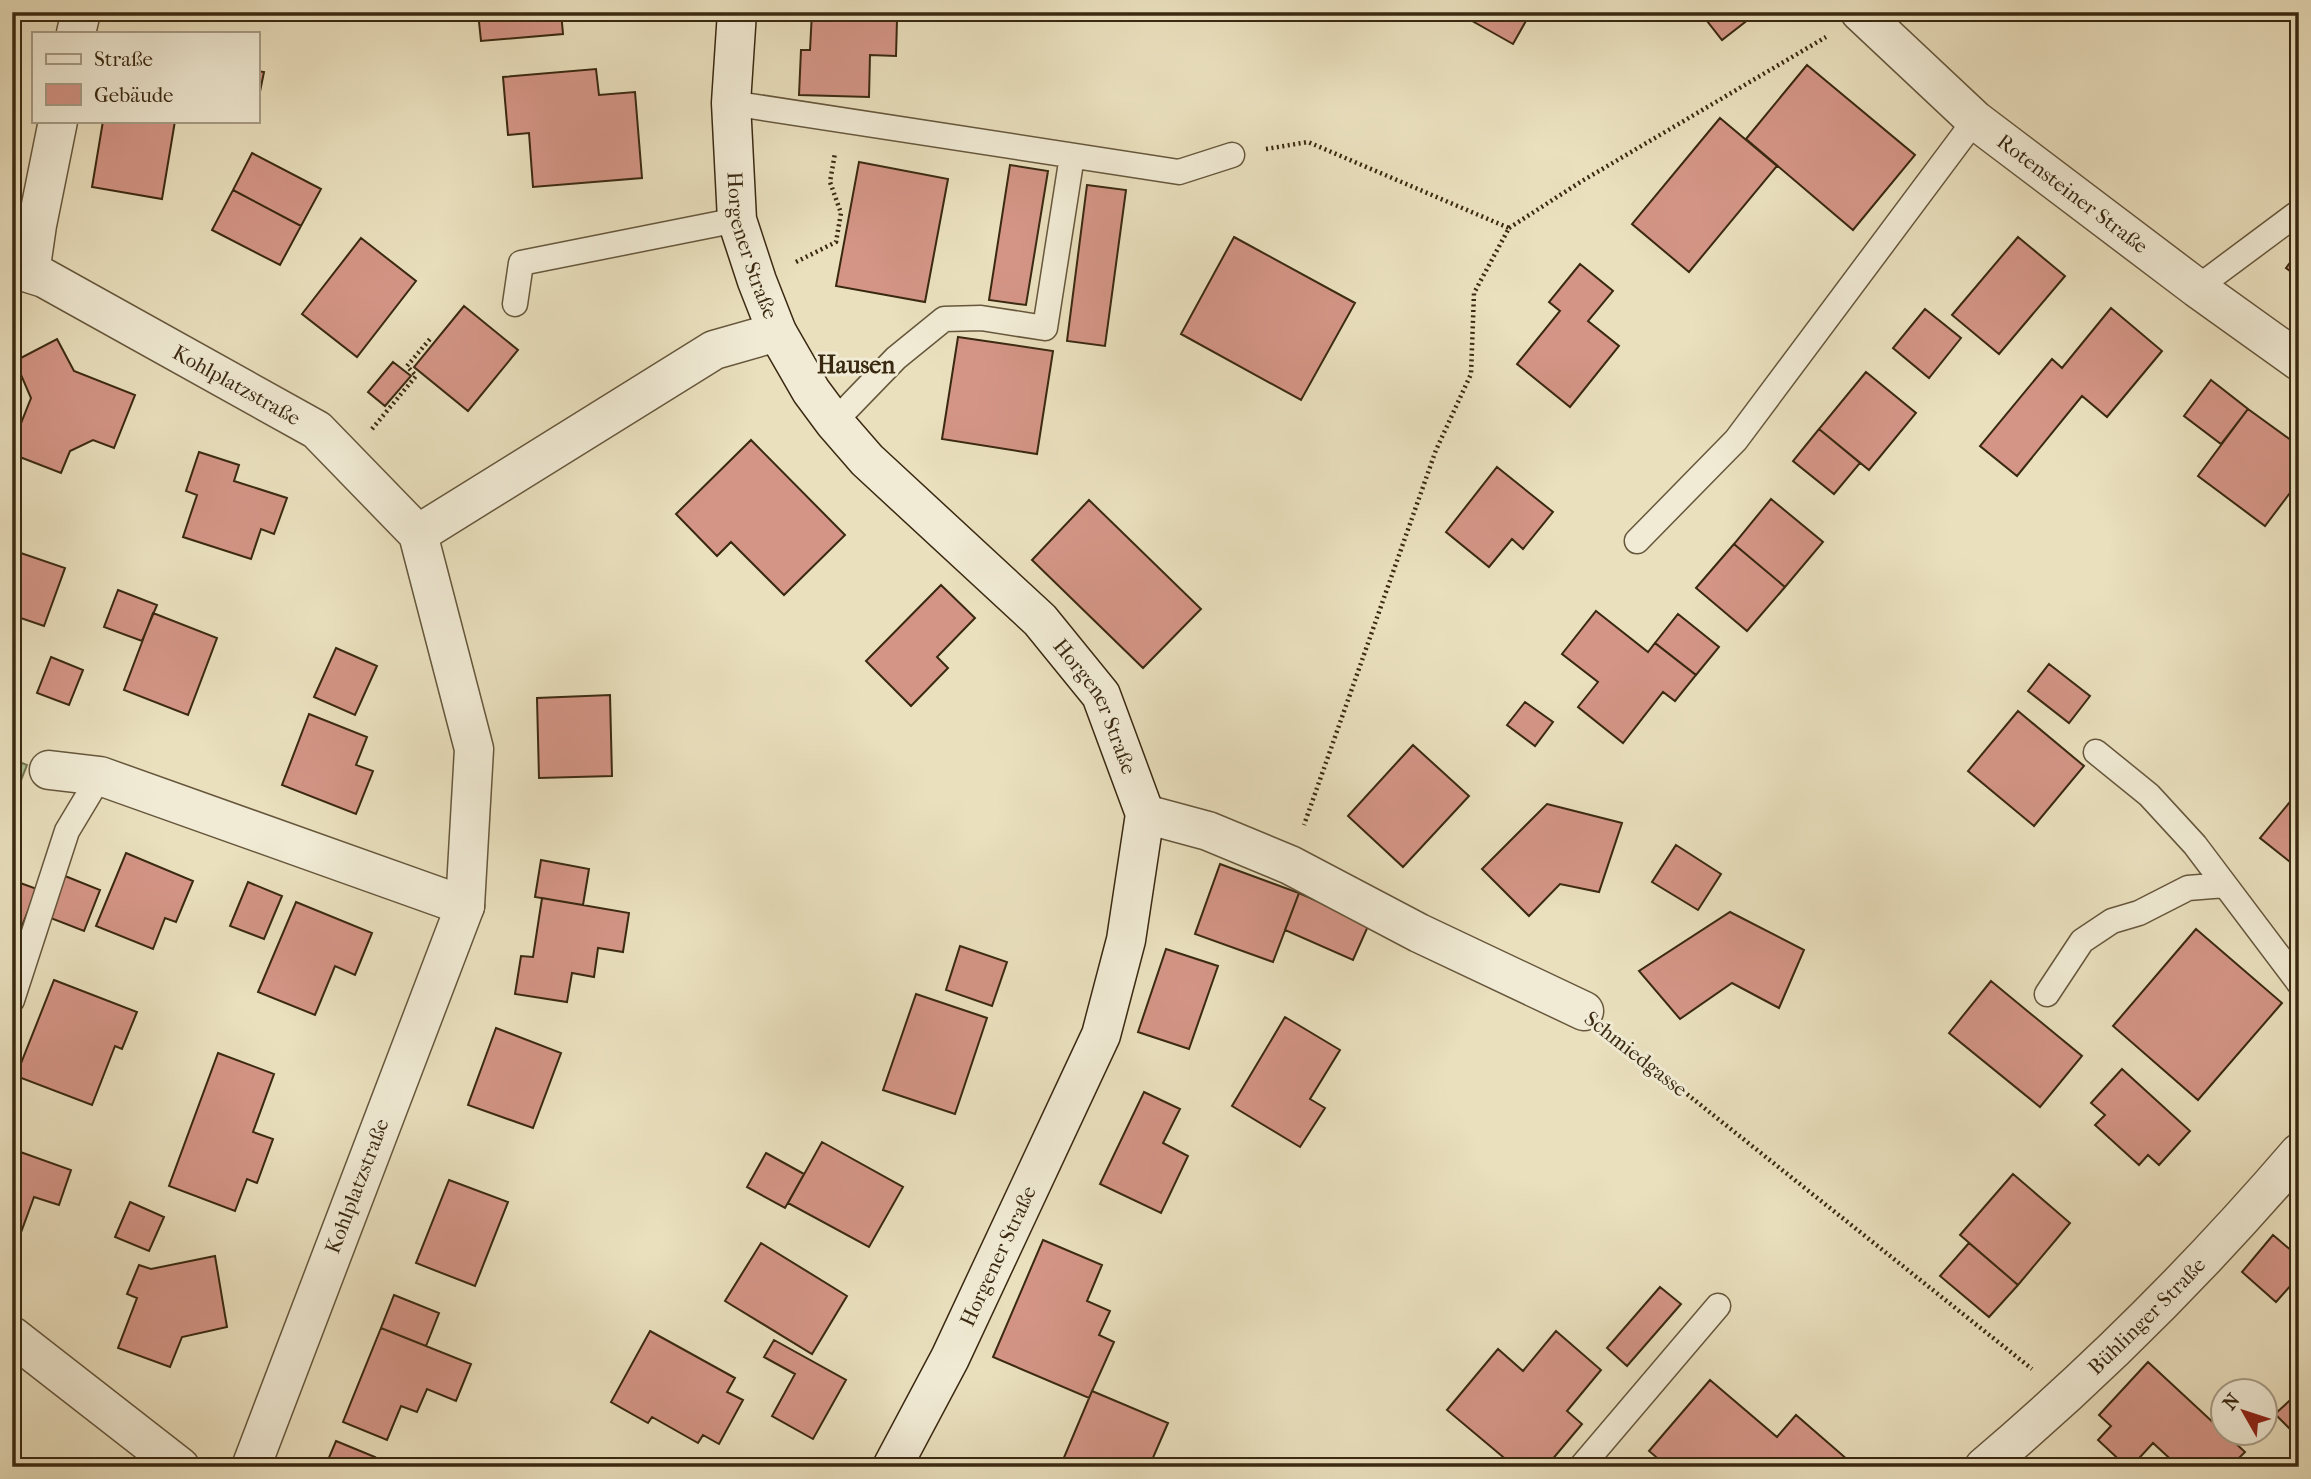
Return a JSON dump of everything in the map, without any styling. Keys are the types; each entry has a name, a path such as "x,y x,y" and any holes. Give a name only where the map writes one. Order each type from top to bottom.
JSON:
{"street":[{"path":"76,32 81,12"},
{"name":"Horgener Straße","path":"737,12 731,103 737,220 777,332 811,391 866,460 1040,620 1101,695 1145,814 1126,940 1101,1035 950,1358 892,1467"},
{"name":"Rotensteiner Straße","path":"1861,14 1975,120 2197,288 2299,361"},
{"path":"21,270 37,225 58,122"},
{"name":"Kohlplatzstraße","path":"21,270 44,278 317,430 418,534 474,749 465,906 251,1467"},
{"path":"418,534 714,350 777,332"},
{"path":"49,770 100,776 465,906"},
{"name":"Schmiedgasse","path":"1145,814 1208,831 1290,866 1419,933 1584,1011"},
{"name":"Bühlinger Straße","path":"1984,1467 2066,1396 2253,1207 2299,1153"},
{"path":"12,1336 180,1467"}],"lane":[{"path":"731,103 1179,172 1232,155"},
{"path":"1637,541 1736,440 1975,120"},
{"path":"834,422 896,358 944,319 981,317 1045,328 1072,156"},
{"path":"2197,288 2299,212"},
{"path":"515,304 521,263 737,220"},
{"path":"2096,752 2149,795 2195,845 2299,983"},
{"path":"12,1000 67,831 100,776"},
{"path":"2047,994 2082,941 2112,921 2139,913 2188,888 2225,885"},
{"path":"1581,1467 1718,1306"}],"path":[{"path":"1290,866 1436,450 1471,374 1474,293 1509,228 1861,14"},
{"path":"757,281 836,242 841,213 830,182 841,120"},
{"path":"1232,155 1308,142 1509,228"},
{"path":"346,459 416,376 407,366 430,339"},
{"name":"Schmiedgasse","path":"1584,1011 2066,1396"}],"green space":[{"path":"12,759 27,765 12,803"}],"building":[{"path":"478,12 561,12 563,34 481,41"},
{"path":"812,12 874,12 874,19 897,20 896,56 870,55 869,97 799,95 801,50 810,50"},
{"path":"1468,12 1531,12 1513,44 1465,17"},
{"path":"1700,12 1758,12 1722,40"},
{"path":"1807,65 1915,155 1853,230 1746,139"},
{"path":"596,69 599,95 635,92 642,178 533,187 529,133 508,135 503,77"},
{"path":"259,71 264,72 259,96"},
{"path":"1720,118 1777,166 1689,272 1632,224"},
{"path":"103,122 175,122 162,199 92,187"},
{"path":"252,153 321,189 301,226 233,190"},
{"path":"859,162 948,179 925,302 836,286"},
{"path":"1010,165 1048,171 1026,305 989,300"},
{"path":"1087,185 1126,190 1105,346 1067,341"},
{"path":"233,190 301,226 280,265 212,230"},
{"path":"1234,237 1355,303 1301,400 1181,334"},
{"path":"2018,237 2065,276 1999,354 1952,315"},
{"path":"361,238 416,281 357,357 302,314"},
{"path":"2299,251 2299,278 2286,268"},
{"path":"1580,264 1613,291 1588,321 1619,346 1570,407 1517,364 1560,311 1549,302"},
{"path":"464,306 518,350 468,411 414,367"},
{"path":"2111,308 2162,351 2107,417 2082,396 2017,476 1980,446 2052,359 2062,368"},
{"path":"1925,309 1961,338 1929,378 1893,348"},
{"path":"958,337 1053,351 1037,454 942,439"},
{"path":"57,339 74,371 135,395 114,448 93,440 70,451 61,473 12,454 12,446 31,398 15,361"},
{"path":"393,362 411,376 385,406 368,392"},
{"path":"1866,372 1916,413 1869,470 1819,429"},
{"path":"2211,380 2248,409 2221,444 2184,416"},
{"path":"2248,409 2299,446 2299,481 2265,526 2198,476"},
{"path":"1819,429 1860,463 1834,494 1793,461"},
{"path":"751,440 845,535 784,595 731,542 717,556 676,514"},
{"path":"199,452 239,465 234,481 287,498 274,534 261,529 251,559 183,537 197,495 186,491"},
{"path":"1497,467 1553,512 1523,549 1512,539 1489,567 1446,532"},
{"path":"1771,499 1823,542 1785,587 1734,544"},
{"path":"1089,500 1201,609 1143,668 1032,560"},
{"path":"1734,544 1785,587 1747,631 1696,588"},
{"path":"12,550 65,568 44,626 12,615"},
{"path":"941,585 975,618 937,657 948,668 911,706 866,661"},
{"path":"118,590 157,605 142,641 104,627"},
{"path":"1596,611 1648,652 1655,643 1696,675 1675,701 1663,692 1623,743 1578,707 1598,682 1562,654"},
{"path":"153,613 217,638 188,715 124,690"},
{"path":"1678,614 1719,647 1696,675 1655,643"},
{"path":"336,648 377,666 355,715 314,697"},
{"path":"51,657 83,670 69,705 37,693"},
{"path":"2049,664 2090,696 2069,723 2028,691"},
{"path":"610,695 612,776 539,778 537,698"},
{"path":"1525,702 1553,722 1535,746 1507,725"},
{"path":"2018,711 2084,766 2034,826 1968,771"},
{"path":"309,714 367,737 356,765 373,771 356,814 282,785"},
{"path":"1413,745 1469,796 1403,867 1348,816"},
{"path":"12,762 21,766 14,781 12,780"},
{"path":"2299,791 2299,869 2260,838"},
{"path":"1547,804 1622,823 1599,892 1560,884 1529,916 1482,869"},
{"path":"1676,845 1721,874 1698,910 1652,882"},
{"path":"126,853 193,881 176,922 165,918 153,949 96,926"},
{"path":"541,860 589,869 583,905 535,897"},
{"path":"1220,864 1299,893 1273,962 1195,934"},
{"path":"65,876 100,890 84,931 48,917"},
{"path":"12,880 37,889 22,926 12,922"},
{"path":"248,882 282,896 264,939 230,926"},
{"path":"1299,893 1369,924 1353,960 1285,930"},
{"path":"542,898 629,913 623,952 598,948 594,977 572,973 567,1002 515,994 521,956 533,957"},
{"path":"296,902 372,933 355,975 335,966 315,1015 258,992"},
{"path":"1730,912 1804,950 1779,1008 1732,983 1680,1019 1639,971"},
{"path":"2196,929 2282,1003 2198,1100 2113,1026"},
{"path":"960,946 1007,962 992,1006 946,990"},
{"path":"1166,949 1218,966 1189,1049 1138,1032"},
{"path":"54,980 137,1012 122,1049 115,1046 92,1105 16,1076"},
{"path":"1991,981 2082,1056 2040,1107 1949,1033"},
{"path":"916,994 987,1018 955,1114 883,1090"},
{"path":"1285,1017 1340,1050 1310,1099 1325,1108 1300,1147 1232,1106"},
{"path":"496,1028 561,1053 533,1128 468,1105"},
{"path":"218,1053 274,1074 253,1132 273,1139 257,1183 247,1179 235,1211 169,1186"},
{"path":"2122,1069 2190,1131 2159,1165 2148,1155 2139,1165 2095,1125 2105,1115 2091,1103"},
{"path":"1144,1092 1180,1109 1163,1143 1188,1156 1161,1213 1100,1184"},
{"path":"822,1142 903,1187 869,1247 788,1203"},
{"path":"12,1149 71,1170 59,1205 34,1197 16,1246 12,1245"},
{"path":"766,1153 804,1174 785,1208 747,1187"},
{"path":"2013,1174 2070,1223 2018,1285 1960,1235"},
{"path":"449,1180 508,1202 475,1286 416,1263"},
{"path":"130,1202 164,1217 149,1251 115,1237"},
{"path":"2273,1235 2299,1257 2299,1276 2276,1302 2242,1272"},
{"path":"1043,1240 1102,1265 1087,1301 1110,1311 1099,1335 1114,1342 1089,1398 993,1357"},
{"path":"761,1243 847,1296 812,1354 725,1301"},
{"path":"1969,1243 2018,1285 1989,1317 1940,1276"},
{"path":"215,1256 227,1327 182,1337 170,1367 118,1348 137,1298 127,1294 139,1265 151,1269"},
{"path":"1660,1287 1681,1304 1627,1366 1607,1348"},
{"path":"394,1295 439,1313 426,1346 381,1328"},
{"path":"381,1328 471,1364 456,1401 427,1389 417,1412 401,1406 387,1440 343,1422"},
{"path":"650,1331 735,1378 727,1392 743,1400 719,1444 703,1435 698,1443 652,1417 648,1423 611,1402"},
{"path":"1556,1331 1601,1370 1567,1411 1582,1424 1546,1467 1515,1467 1447,1410 1498,1349 1523,1371"},
{"path":"774,1340 846,1380 813,1439 772,1416 795,1374 764,1357"},
{"path":"2148,1362 2210,1420 2210,1448 2241,1448 2245,1452 2230,1467 2179,1467 2153,1443 2131,1467 2127,1467 2098,1440 2111,1426 2099,1415"},
{"path":"1710,1380 1777,1437 1796,1415 1848,1460 1842,1467 1668,1467 1649,1451"},
{"path":"1092,1391 1168,1423 1149,1467 1060,1467"},
{"path":"2299,1392 2299,1438 2280,1419 2280,1409"},
{"path":"336,1441 375,1457 370,1467 325,1467"}],"district":[{"name":"Hausen","path":"856,365"}]}
